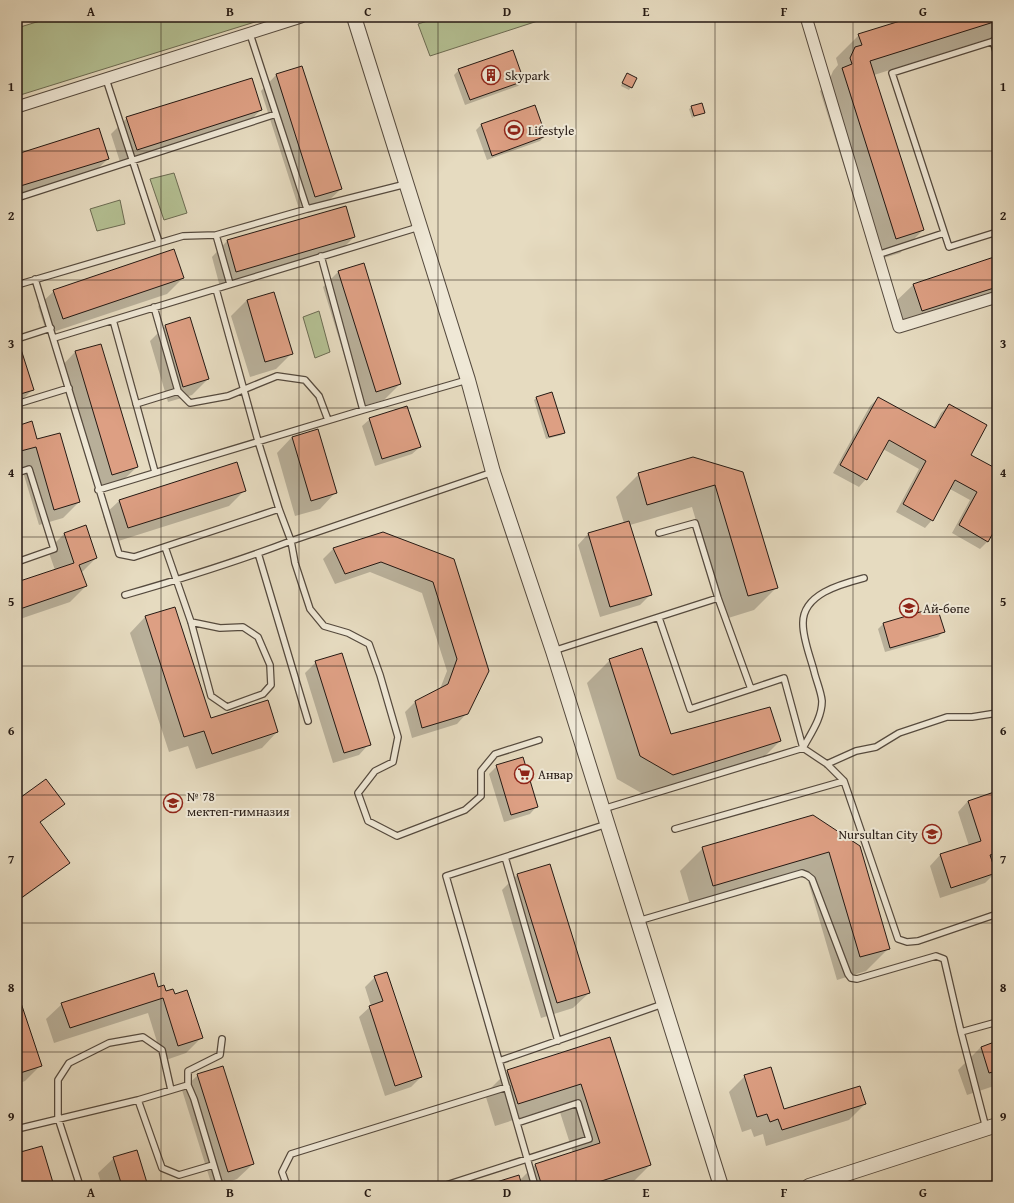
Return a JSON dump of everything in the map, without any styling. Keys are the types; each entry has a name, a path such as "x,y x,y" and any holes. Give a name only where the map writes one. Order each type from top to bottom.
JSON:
{"street":[{"path":"17,107 301,17"},
{"path":"354,17 468,380 493,472 553,651 721,1186"},
{"path":"806,17 899,328 997,297"},
{"path":"809,1186 992,1126"}],"lane":[{"path":"250,34 307,209"},
{"path":"997,55 995,40 892,73 949,247 997,232"},
{"path":"106,79 159,242"},
{"path":"17,198 276,114"},
{"path":"17,285 159,242 183,236 216,235 307,209 406,184"},
{"path":"54,338 419,227"},
{"path":"877,255 944,233"},
{"path":"216,235 230,284"},
{"path":"321,256 363,410"},
{"path":"36,279 98,490 119,554 134,557 279,509"},
{"path":"216,289 258,441 279,509 291,541 295,563 310,609 324,626 348,633 369,644 380,675 398,737 393,762 375,771 358,793 368,821 397,836 465,810 481,796 481,772 495,754 538,740"},
{"path":"154,307 178,391 190,403 228,396 277,376 305,380 319,396 328,420"},
{"path":"113,320 155,472"},
{"path":"17,339 51,328"},
{"path":"98,490 328,420 468,380"},
{"path":"17,404 69,388"},
{"path":"136,404 178,391"},
{"path":"17,473 29,469 54,549 17,562"},
{"path":"125,595 176,581 493,472"},
{"path":"659,533 695,524 718,598 751,689"},
{"path":"165,547 190,622 211,696 227,707 263,694 271,685 270,665 258,637 243,627 220,628 190,622"},
{"path":"258,553 308,720"},
{"path":"603,810 803,748 818,720 822,700 807,645 803,624 805,612 811,602 819,595 864,578"},
{"path":"553,651 718,598"},
{"path":"659,618 690,709 784,678 803,748 827,764 844,781 898,939 907,942 918,941 997,914"},
{"path":"827,764 856,751 876,747 899,733 947,717 972,717 997,713"},
{"path":"675,829 844,781"},
{"path":"535,1186 446,876 607,824"},
{"path":"505,857 558,1041"},
{"path":"638,921 802,873 807,875 812,879 848,974 851,978 857,979 936,956 940,956 944,959 961,1032 992,1126"},
{"path":"499,1061 664,1004"},
{"path":"961,1032 997,1022"},
{"path":"80,1186 58,1118 58,1080 69,1063 110,1043 143,1037 162,1050 171,1090"},
{"path":"220,1186 194,1099 188,1085 188,1071 220,1055 222,1039"},
{"path":"17,1129 138,1100 188,1085"},
{"path":"287,1186 282,1172 291,1154 507,1087"},
{"path":"138,1100 162,1168 179,1175 213,1165"},
{"path":"443,1186 589,1140 578,1103 517,1123"}],"green space":[{"path":"53,17 271,17 17,96 17,28"},
{"path":"440,17 550,17 430,56 418,24"},
{"path":"174,173 187,213 164,220 150,179"},
{"path":"120,200 125,224 97,231 90,209"},
{"path":"319,311 330,352 315,358 303,317"}],"building":[{"path":"913,17 997,17 997,21 870,61 924,230 896,239 842,68 852,64 850,58 855,47 862,45 858,34"},
{"name":"Skypark","path":"513,50 524,81 470,100 458,69"},
{"path":"302,66 342,189 315,197 276,74"},
{"path":"627,73 637,78 632,88 622,83"},
{"path":"252,78 262,110 137,150 126,117"},
{"path":"702,103 705,113 694,116 691,106"},
{"name":"Lifestyle","path":"535,105 546,136 492,156 481,124"},
{"path":"99,128 109,159 17,187 17,154"},
{"path":"346,206 355,237 236,272 227,240"},
{"path":"174,249 184,278 63,319 53,290"},
{"path":"997,256 997,287 922,311 913,284"},
{"path":"364,263 401,384 376,392 338,271"},
{"path":"274,292 293,354 265,362 247,300"},
{"path":"190,317 209,379 183,387 165,325"},
{"path":"19,343 34,390 17,395 17,344"},
{"path":"101,344 138,467 112,475 75,351"},
{"path":"552,392 565,433 549,437 536,397"},
{"path":"878,397 935,428 949,404 987,425 971,455 997,469 997,526 988,542 959,525 977,492 955,480 933,521 903,504 926,461 889,440 867,480 840,465"},
{"path":"407,406 421,447 382,459 369,418"},
{"path":"32,421 37,439 60,433 80,502 54,510 36,447 17,452 17,426"},
{"path":"318,429 337,493 311,501 292,437"},
{"path":"693,457 743,472 778,588 748,596 715,485 647,505 638,473"},
{"path":"237,462 246,491 128,528 119,500"},
{"path":"629,521 652,595 610,607 588,533"},
{"path":"86,525 97,558 79,565 87,586 17,610 17,582 74,563 64,533"},
{"path":"383,532 454,559 489,671 468,714 422,728 415,701 448,684 457,659 433,582 381,562 345,574 333,548"},
{"path":"175,607 211,718 268,700 278,732 212,754 204,731 184,737 145,616"},
{"path":"937,607 945,632 890,648 883,623"},
{"path":"642,648 671,734 770,707 781,741 673,775 640,756 609,659"},
{"path":"342,653 371,745 344,753 315,661"},
{"path":"523,757 538,807 511,815 496,765"},
{"path":"46,779 65,804 40,822 70,863 17,901 17,800"},
{"path":"997,791 997,853 990,855 996,873 951,888 940,854 981,841 968,801"},
{"path":"813,815 860,846 890,949 860,957 829,852 713,886 702,847"},
{"path":"550,864 590,993 557,1003 517,874"},
{"path":"387,972 422,1077 395,1086 369,1006 383,1001 374,976"},
{"path":"154,973 158,987 164,985 166,991 173,989 175,994 187,990 203,1038 178,1046 163,998 70,1028 61,1003"},
{"path":"17,997 19,997 42,1066 17,1074"},
{"path":"610,1037 651,1165 586,1186 542,1186 535,1164 600,1143 581,1084 518,1104 507,1070"},
{"path":"997,1041 997,1071 989,1073 981,1047"},
{"path":"223,1066 254,1164 228,1172 197,1074"},
{"path":"771,1067 784,1109 860,1086 866,1104 782,1130 778,1119 770,1122 767,1114 757,1117 744,1075"},
{"path":"42,1146 54,1186 21,1186 17,1174 17,1153"},
{"path":"137,1150 148,1186 122,1186 113,1157"},
{"path":"519,1175 522,1186 490,1186 490,1184"}],"place":[{"name":"Skypark","path":"491,75"},
{"name":"Lifestyle","path":"514,130"},
{"name":"Ай-бөпе","path":"909,608"},
{"name":"Анвар","path":"524,774"},
{"name":"№ 78 мектеп-гимназия","path":"173,803"},
{"name":"Nursultan City","path":"932,834"}]}
